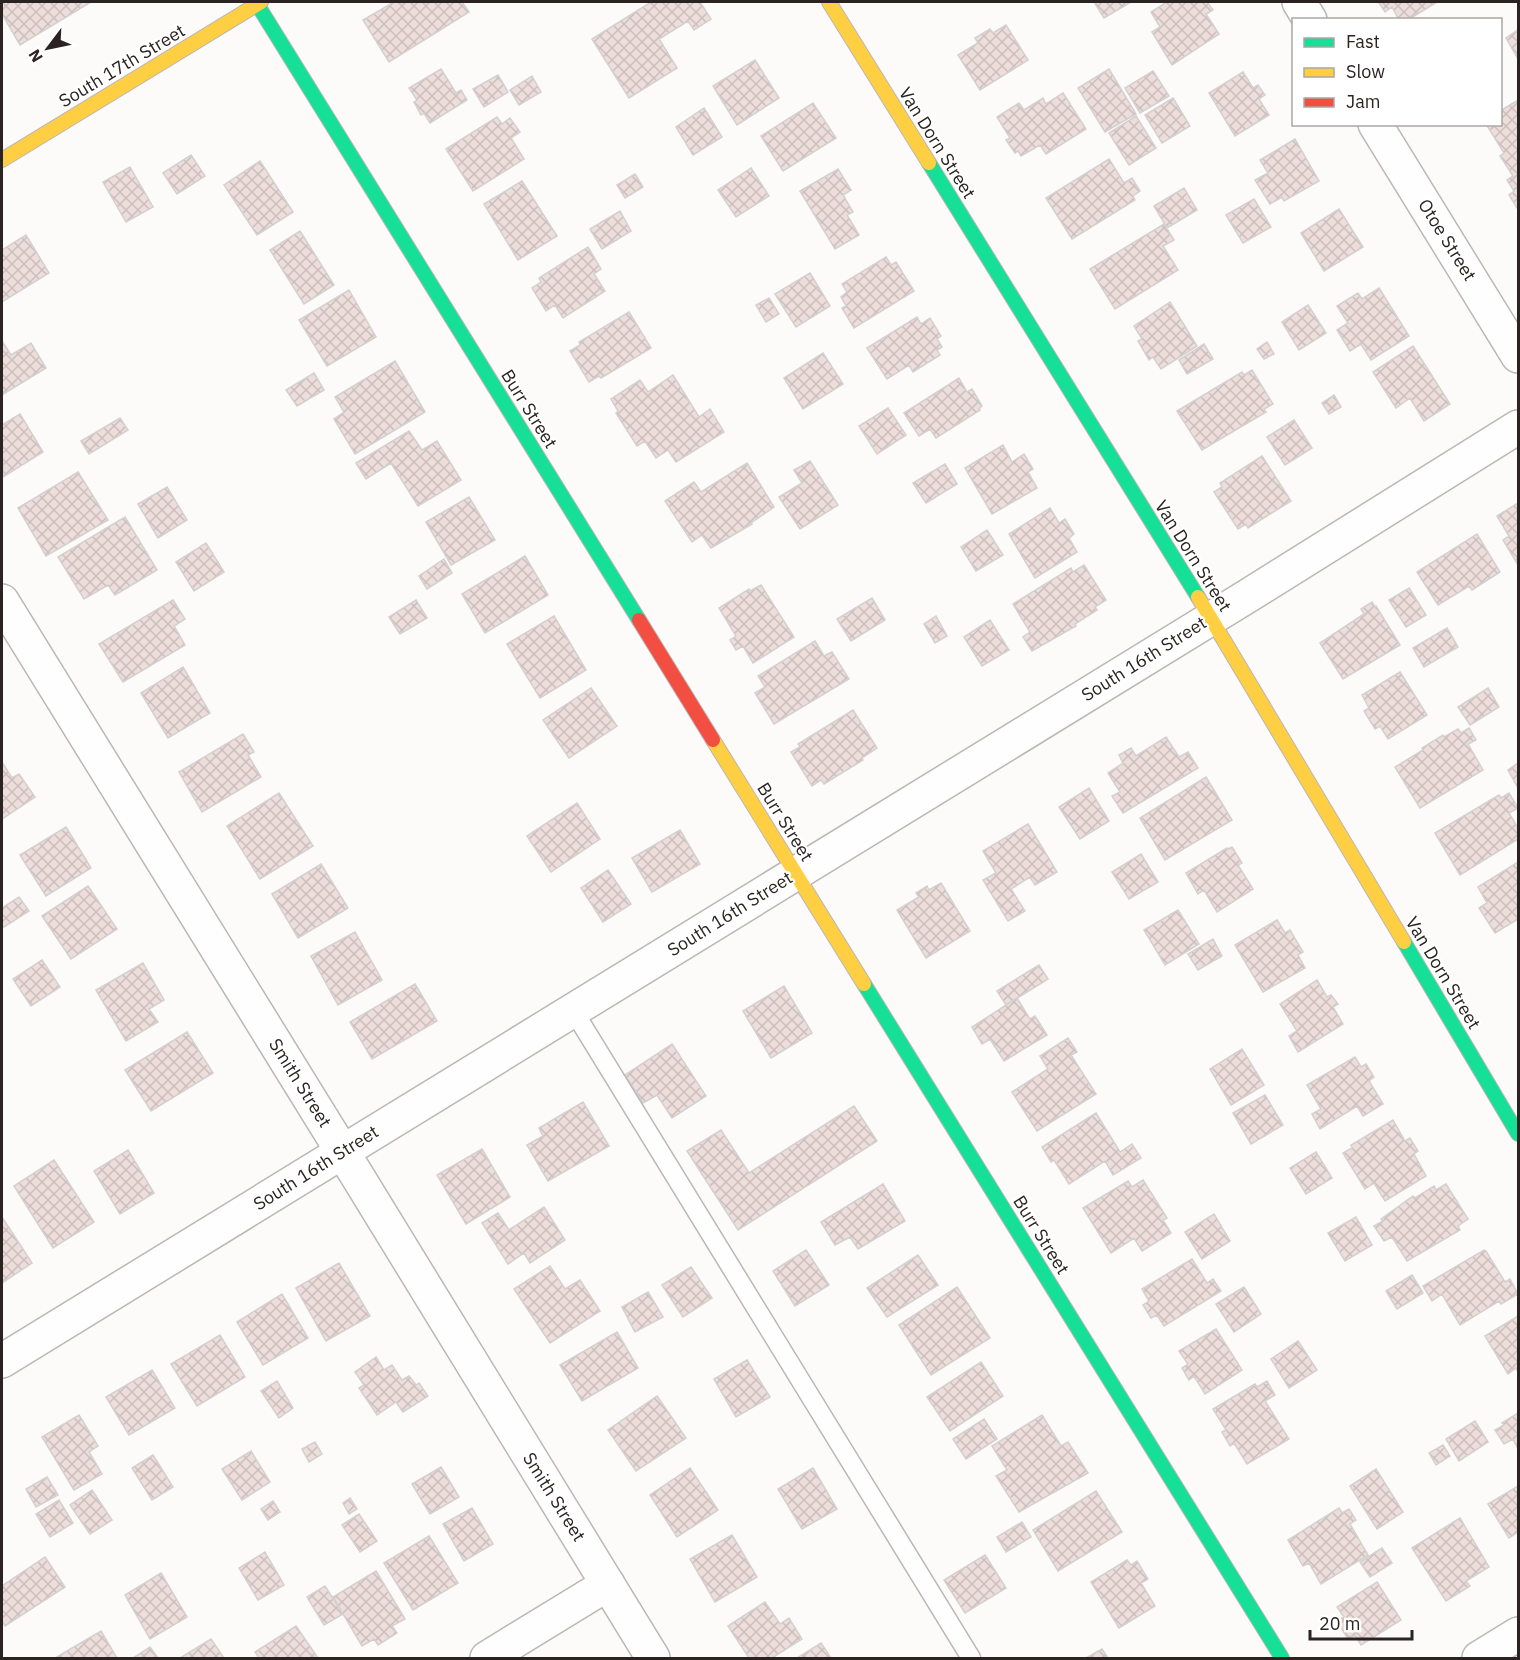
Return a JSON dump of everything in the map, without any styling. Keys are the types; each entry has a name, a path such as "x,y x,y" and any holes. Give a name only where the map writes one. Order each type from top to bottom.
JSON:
{"street":[{"name":"Van Dorn Street","path":"829,2 1210,617 1518,1134"},
{"path":"1299,2 1309,18"},
{"name":"South 17th Street","path":"2,160 259,3"},
{"name":"Burr Street","path":"259,3 1282,1659"},
{"name":"Otoe Street","path":"1376,126 1518,356"},
{"name":"South 16th Street","path":"2,1361 1518,427"},
{"name":"Smith Street","path":"2,601 653,1659"},
{"path":"488,1659 608,1584"},
{"path":"1479,1659 1518,1634"}],"lane":[{"path":"573,1010 971,1659"}],"building":[{"path":"2,2 91,2 20,45 2,14"},
{"path":"394,2 425,2 427,4 430,2 462,2 469,12 389,62 363,20"},
{"path":"651,2 700,2 711,19 694,30 688,21 659,39 677,68 629,98 592,39"},
{"path":"1094,2 1131,2 1104,18"},
{"path":"1167,2 1207,2 1213,10 1206,14 1219,34 1172,65 1152,32 1160,27 1151,12"},
{"path":"1437,2 1411,18 1398,18 1392,7 1385,12 1379,3"},
{"path":"1006,25 1028,60 980,90 958,55 978,43 975,38 990,29 993,33"},
{"path":"1518,30 1518,59 1506,38"},
{"path":"755,60 779,98 737,125 713,86"},
{"path":"441,69 456,93 461,90 467,100 430,123 424,113 421,115 414,102 417,100 409,88"},
{"path":"1109,69 1136,114 1105,132 1078,88"},
{"path":"1153,71 1169,96 1140,113 1125,88"},
{"path":"1243,72 1253,88 1258,85 1265,95 1259,99 1269,115 1235,136 1209,93"},
{"path":"498,75 508,92 484,107 473,89"},
{"path":"532,76 541,92 519,105 510,90"},
{"path":"1063,93 1086,129 1046,154 1040,145 1021,156 1018,151 1015,153 1006,140 1010,138 997,117 1019,103 1024,110 1043,98 1046,104"},
{"path":"1173,98 1190,126 1162,143 1145,115"},
{"path":"1518,100 1518,208 1509,195 1514,191 1507,180 1513,176 1500,156 1504,153 1487,126 1502,126 1502,110"},
{"path":"813,103 836,138 783,171 761,136"},
{"path":"704,108 722,137 693,155 676,127"},
{"path":"1136,116 1156,148 1129,165 1109,133"},
{"path":"497,117 502,124 510,118 520,132 511,138 524,159 473,191 446,149"},
{"path":"1295,139 1319,181 1284,201 1282,197 1270,204 1255,180 1268,173 1260,160"},
{"path":"191,155 205,176 177,194 163,173"},
{"path":"1109,159 1124,183 1132,178 1140,191 1133,196 1135,200 1072,239 1046,198"},
{"path":"260,161 293,212 257,235 224,185"},
{"path":"130,167 153,207 126,222 103,182"},
{"path":"751,168 769,196 736,217 718,190"},
{"path":"838,169 851,190 843,195 853,212 847,215 859,235 835,249 800,191"},
{"path":"635,174 643,187 625,198 617,185"},
{"path":"522,181 557,236 518,260 484,204"},
{"path":"1184,188 1197,210 1167,228 1154,206"},
{"path":"1254,199 1271,227 1243,243 1226,215"},
{"path":"1339,209 1363,247 1324,271 1301,233"},
{"path":"620,211 631,231 602,249 590,229"},
{"path":"1164,224 1174,240 1163,246 1178,270 1115,309 1090,269"},
{"path":"300,231 334,285 304,304 270,250"},
{"path":"26,235 49,273 2,302 2,250"},
{"path":"588,247 601,269 594,274 605,291 563,318 555,305 546,311 532,288 541,282 539,278"},
{"path":"886,257 891,265 896,262 914,291 854,328 842,308 846,306 841,297 847,292 842,284"},
{"path":"810,273 830,306 796,327 775,294"},
{"path":"1379,288 1409,336 1371,360 1361,344 1350,351 1337,330 1348,323 1337,306 1358,293 1362,299"},
{"path":"349,290 376,337 327,366 299,320"},
{"path":"769,298 779,314 766,322 756,305"},
{"path":"1170,302 1197,346 1161,369 1153,357 1149,360 1138,341 1142,339 1134,326"},
{"path":"1308,305 1326,333 1299,350 1282,322"},
{"path":"629,312 651,348 601,378 599,376 589,382 570,351 580,345 579,342"},
{"path":"917,317 921,324 930,318 941,336 937,339 942,347 937,350 940,355 913,372 909,365 887,379 867,348"},
{"path":"2,341 11,355 31,343 46,368 2,395"},
{"path":"1267,342 1274,354 1264,359 1257,349"},
{"path":"1204,344 1213,359 1187,374 1179,360"},
{"path":"1413,346 1450,404 1424,421 1410,398 1396,408 1373,372"},
{"path":"823,353 843,384 803,409 784,378"},
{"path":"395,361 425,412 355,454 334,419 344,412 335,397"},
{"path":"1252,370 1273,404 1264,409 1266,412 1202,450 1177,411 1242,372 1244,375"},
{"path":"314,373 324,390 297,406 286,390"},
{"path":"673,375 699,417 710,409 724,432 676,462 668,450 656,458 645,441 637,446 616,413 618,411 611,399 640,380 648,392"},
{"path":"959,378 967,392 972,389 982,406 980,410 936,438 930,429 919,436 904,413"},
{"path":"1334,395 1341,407 1329,414 1322,403"},
{"path":"888,408 906,435 877,454 859,426"},
{"path":"20,414 43,452 3,477 2,425"},
{"path":"120,418 128,430 89,454 81,441"},
{"path":"1294,420 1312,448 1285,465 1267,437"},
{"path":"409,431 422,450 437,441 461,480 418,506 391,463 366,479 356,463"},
{"path":"1003,445 1012,462 1024,454 1033,469 1028,472 1037,488 992,514 965,468"},
{"path":"1262,456 1291,501 1248,528 1246,524 1238,529 1214,492 1222,487 1220,483"},
{"path":"810,461 838,505 800,529 779,497 802,483 794,470"},
{"path":"747,463 774,507 752,524 711,548 702,535 692,542 665,501 694,482 701,492"},
{"path":"945,464 957,484 926,503 913,483"},
{"path":"78,472 108,520 46,556 18,508"},
{"path":"167,487 187,520 158,538 138,504"},
{"path":"469,497 495,540 451,565 426,522"},
{"path":"1518,503 1518,565 1503,540 1509,536 1497,516"},
{"path":"1050,508 1059,523 1065,519 1074,534 1069,538 1077,552 1035,578 1009,534"},
{"path":"125,517 157,570 115,595 108,585 84,599 58,557"},
{"path":"987,530 1003,555 976,571 961,547"},
{"path":"1477,534 1500,572 1472,590 1469,586 1438,605 1417,572"},
{"path":"206,543 224,572 194,591 176,562"},
{"path":"525,556 548,595 485,633 462,594"},
{"path":"444,559 452,573 427,589 419,576"},
{"path":"1084,565 1106,600 1095,607 1097,610 1075,624 1076,626 1032,651 1023,637 1030,632 1013,604 1071,568 1073,572"},
{"path":"761,585 794,637 753,663 743,646 736,650 730,640 736,636 719,608 749,589 750,591"},
{"path":"1409,588 1426,615 1406,627 1389,600"},
{"path":"872,598 885,620 851,641 837,619"},
{"path":"173,600 185,619 174,626 185,645 123,682 99,644"},
{"path":"416,600 427,618 400,634 389,617"},
{"path":"1372,602 1400,645 1343,679 1320,643 1364,614 1361,609"},
{"path":"554,616 586,670 540,698 507,644"},
{"path":"936,616 947,636 935,643 924,624"},
{"path":"990,620 1009,650 982,666 964,637"},
{"path":"1447,628 1458,647 1424,667 1413,648"},
{"path":"815,641 824,656 832,652 849,679 774,724 755,693 765,687 758,676"},
{"path":"183,667 210,713 168,738 141,693"},
{"path":"1400,672 1427,715 1388,739 1380,726 1375,729 1364,711 1369,708 1362,695"},
{"path":"591,688 617,726 569,758 543,720"},
{"path":"1488,688 1499,707 1470,725 1458,707"},
{"path":"853,710 877,748 862,758 863,760 824,784 821,780 812,786 791,752 800,747 798,744"},
{"path":"1469,728 1476,740 1468,744 1483,770 1420,808 1395,767 1443,735 1444,737 1458,729 1461,733"},
{"path":"243,734 254,752 248,755 261,777 202,812 179,772"},
{"path":"1166,737 1179,757 1188,752 1198,768 1123,813 1112,796 1120,792 1108,773 1123,763 1119,755 1131,748 1136,756"},
{"path":"2,762 12,778 19,774 35,797 2,819"},
{"path":"1518,763 1518,788 1508,770"},
{"path":"1206,777 1232,820 1165,860 1140,818"},
{"path":"1089,788 1109,821 1080,839 1059,807"},
{"path":"279,793 313,846 260,879 227,826"},
{"path":"1509,793 1518,808 1509,813 1518,828 1518,839 1460,875 1435,833 1499,795 1501,798"},
{"path":"577,803 600,839 551,872 527,836"},
{"path":"1028,824 1057,872 1035,885 1030,877 1011,889 1025,911 1008,921 983,880 996,873 983,851"},
{"path":"66,827 91,868 46,896 20,855"},
{"path":"680,830 700,864 652,892 632,858"},
{"path":"1232,847 1242,863 1238,865 1253,889 1217,912 1204,890 1198,894 1186,873"},
{"path":"1141,854 1158,882 1129,899 1112,872"},
{"path":"1518,862 1518,919 1495,933 1479,908 1487,903 1478,887"},
{"path":"321,864 348,908 298,938 272,894"},
{"path":"608,870 631,904 603,922 581,888"},
{"path":"941,883 970,931 926,958 897,910 919,897 916,893 927,886 929,890"},
{"path":"88,886 117,929 71,959 42,916"},
{"path":"19,897 29,911 2,927 2,908"},
{"path":"1178,910 1199,944 1165,965 1144,930"},
{"path":"1277,920 1285,933 1290,930 1303,952 1298,955 1305,968 1263,992 1235,945"},
{"path":"355,932 382,980 338,1005 311,956"},
{"path":"1213,939 1222,956 1198,970 1188,954"},
{"path":"42,960 60,987 31,1006 13,979"},
{"path":"143,963 164,1000 149,1009 158,1022 126,1041 96,990"},
{"path":"1039,965 1048,979 1006,1005 997,991"},
{"path":"1317,980 1327,997 1331,995 1338,1004 1333,1007 1343,1024 1298,1052 1289,1036 1297,1031 1280,1004"},
{"path":"415,984 437,1021 372,1059 350,1022"},
{"path":"784,986 812,1033 771,1058 743,1011"},
{"path":"1017,998 1030,1019 1035,1016 1047,1035 1004,1061 990,1039 982,1044 972,1027"},
{"path":"187,1032 213,1073 151,1111 125,1070"},
{"path":"1068,1038 1077,1052 1071,1055 1096,1094 1037,1131 1012,1092 1048,1069 1040,1056"},
{"path":"672,1044 706,1096 672,1118 657,1095 643,1103 625,1075"},
{"path":"1242,1049 1264,1085 1231,1105 1210,1069"},
{"path":"1355,1057 1361,1067 1366,1064 1374,1077 1369,1081 1383,1104 1363,1116 1357,1106 1320,1129 1312,1114 1321,1109 1307,1085"},
{"path":"1265,1095 1283,1125 1251,1144 1233,1113"},
{"path":"583,1102 609,1146 548,1181 527,1145 543,1136 539,1128"},
{"path":"854,1106 877,1141 738,1230 687,1151 721,1130 749,1173"},
{"path":"1096,1113 1120,1152 1132,1144 1141,1158 1113,1175 1105,1161 1069,1184 1054,1160 1051,1162 1042,1147"},
{"path":"1393,1120 1405,1141 1410,1138 1418,1151 1414,1154 1426,1176 1385,1201 1374,1183 1365,1189 1343,1153 1352,1148 1351,1145"},
{"path":"482,1149 510,1197 466,1224 437,1175"},
{"path":"128,1150 154,1193 120,1214 94,1171"},
{"path":"1316,1152 1332,1178 1306,1194 1290,1168"},
{"path":"54,1160 94,1222 53,1248 14,1186"},
{"path":"1143,1180 1167,1218 1163,1220 1171,1233 1142,1251 1134,1238 1111,1253 1083,1208 1128,1181 1132,1187"},
{"path":"883,1184 905,1221 858,1249 850,1237 835,1245 821,1222"},
{"path":"1446,1184 1468,1219 1458,1226 1460,1230 1407,1261 1392,1237 1384,1241 1374,1226 1413,1196 1415,1198 1434,1186 1436,1190"},
{"path":"544,1207 565,1240 530,1263 524,1253 508,1264 482,1223 498,1213 509,1230"},
{"path":"1214,1214 1230,1241 1202,1259 1185,1232"},
{"path":"2,1217 32,1263 2,1283"},
{"path":"1356,1217 1372,1245 1345,1261 1328,1233"},
{"path":"806,1250 829,1285 795,1306 773,1271"},
{"path":"1484,1250 1505,1282 1510,1279 1518,1294 1501,1304 1499,1301 1460,1325 1442,1294 1432,1301 1423,1286"},
{"path":"918,1255 938,1285 887,1317 867,1288"},
{"path":"1192,1259 1207,1283 1213,1279 1221,1291 1164,1326 1157,1315 1151,1318 1143,1305 1149,1301 1142,1289"},
{"path":"339,1263 370,1316 326,1341 296,1288"},
{"path":"550,1266 565,1289 580,1280 600,1311 550,1343 514,1289"},
{"path":"691,1267 712,1298 683,1317 662,1285"},
{"path":"1412,1275 1423,1293 1397,1309 1386,1291"},
{"path":"957,1287 990,1338 931,1375 899,1325"},
{"path":"1244,1287 1261,1314 1234,1332 1216,1304"},
{"path":"648,1292 663,1317 635,1332 622,1307"},
{"path":"282,1294 308,1338 263,1365 237,1322"},
{"path":"1518,1316 1518,1372 1516,1368 1508,1374 1485,1336"},
{"path":"1216,1329 1242,1370 1205,1394 1194,1376 1189,1380 1182,1368 1188,1364 1179,1351"},
{"path":"617,1332 638,1368 582,1401 560,1365"},
{"path":"220,1335 245,1377 197,1406 171,1364"},
{"path":"1298,1341 1317,1370 1289,1388 1271,1359"},
{"path":"376,1357 384,1370 392,1365 402,1380 409,1376 416,1385 419,1383 428,1396 403,1412 396,1402 377,1415 359,1388 364,1385 355,1372"},
{"path":"747,1360 770,1397 736,1417 714,1379"},
{"path":"981,1362 1003,1396 950,1431 927,1397"},
{"path":"152,1370 175,1408 129,1435 106,1397"},
{"path":"277,1381 293,1408 279,1418 261,1391"},
{"path":"1267,1381 1275,1395 1265,1401 1289,1439 1247,1464 1234,1443 1230,1446 1222,1432 1226,1430 1213,1409 1255,1384 1257,1387"},
{"path":"657,1396 686,1438 636,1471 608,1430"},
{"path":"1518,1413 1518,1449 1513,1439 1504,1444 1495,1430"},
{"path":"79,1415 98,1446 89,1452 102,1474 74,1490 42,1437"},
{"path":"1042,1415 1061,1446 1068,1442 1088,1473 1019,1512 996,1476 1007,1470 992,1446"},
{"path":"984,1419 997,1439 966,1459 953,1439"},
{"path":"1475,1421 1488,1442 1459,1461 1446,1439"},
{"path":"315,1442 322,1454 309,1462 302,1449"},
{"path":"1443,1445 1450,1456 1436,1465 1429,1453"},
{"path":"251,1451 270,1482 242,1500 222,1469"},
{"path":"153,1455 173,1487 152,1500 132,1468"},
{"path":"441,1467 459,1497 430,1514 412,1484"},
{"path":"690,1468 718,1510 677,1537 650,1495"},
{"path":"813,1468 837,1509 802,1529 778,1489"},
{"path":"1376,1469 1403,1512 1377,1529 1350,1486"},
{"path":"47,1477 58,1495 36,1507 26,1489"},
{"path":"1518,1486 1518,1532 1509,1538 1488,1504"},
{"path":"92,1490 112,1520 90,1534 70,1505"},
{"path":"1096,1491 1122,1532 1058,1571 1033,1530"},
{"path":"350,1498 357,1509 349,1514 343,1503"},
{"path":"59,1500 73,1523 50,1537 36,1514"},
{"path":"273,1501 280,1512 268,1520 261,1509"},
{"path":"472,1508 493,1544 464,1561 443,1524"},
{"path":"1339,1508 1342,1513 1349,1509 1356,1520 1350,1524 1368,1555 1321,1584 1309,1563 1303,1566 1288,1540"},
{"path":"359,1514 377,1541 360,1552 342,1525"},
{"path":"1460,1518 1489,1567 1466,1581 1470,1586 1446,1601 1412,1548"},
{"path":"1022,1522 1031,1537 1006,1552 997,1537"},
{"path":"732,1535 757,1577 715,1602 690,1559"},
{"path":"429,1536 458,1583 413,1610 384,1563"},
{"path":"1382,1548 1392,1563 1370,1577 1360,1562"},
{"path":"265,1552 284,1585 258,1600 239,1568"},
{"path":"985,1555 1006,1588 965,1613 944,1580"},
{"path":"45,1557 65,1587 5,1626 2,1621 2,1586"},
{"path":"1127,1560 1131,1565 1137,1561 1148,1579 1141,1583 1155,1606 1119,1628 1091,1582"},
{"path":"376,1571 405,1619 392,1626 397,1633 378,1645 374,1639 362,1646 333,1597"},
{"path":"161,1573 187,1617 150,1639 125,1595"},
{"path":"1377,1582 1401,1620 1361,1645 1355,1635 1348,1639 1337,1621 1344,1617 1337,1607"},
{"path":"325,1586 343,1614 324,1625 307,1597"},
{"path":"765,1602 780,1624 789,1618 802,1639 772,1658 749,1658 728,1626"},
{"path":"296,1626 318,1658 259,1658 255,1652"},
{"path":"101,1631 117,1658 55,1658"},
{"path":"211,1639 224,1658 180,1658"},
{"path":"821,1643 831,1658 797,1658"},
{"path":"150,1647 158,1658 133,1658"},
{"path":"1102,1649 1108,1658 1086,1658"}],"traffic: fast":[{"path":"257,4 639,620"},
{"path":"929,163 1198,597"},
{"path":"1404,942 1518,1134"},
{"path":"864,984 1282,1658"}],"traffic: slow":[{"path":"2,160 261,2"},
{"path":"829,2 929,163"},
{"path":"1198,597 1404,942"},
{"path":"713,740 864,984"}],"traffic: jam":[{"path":"639,620 713,740"}]}
